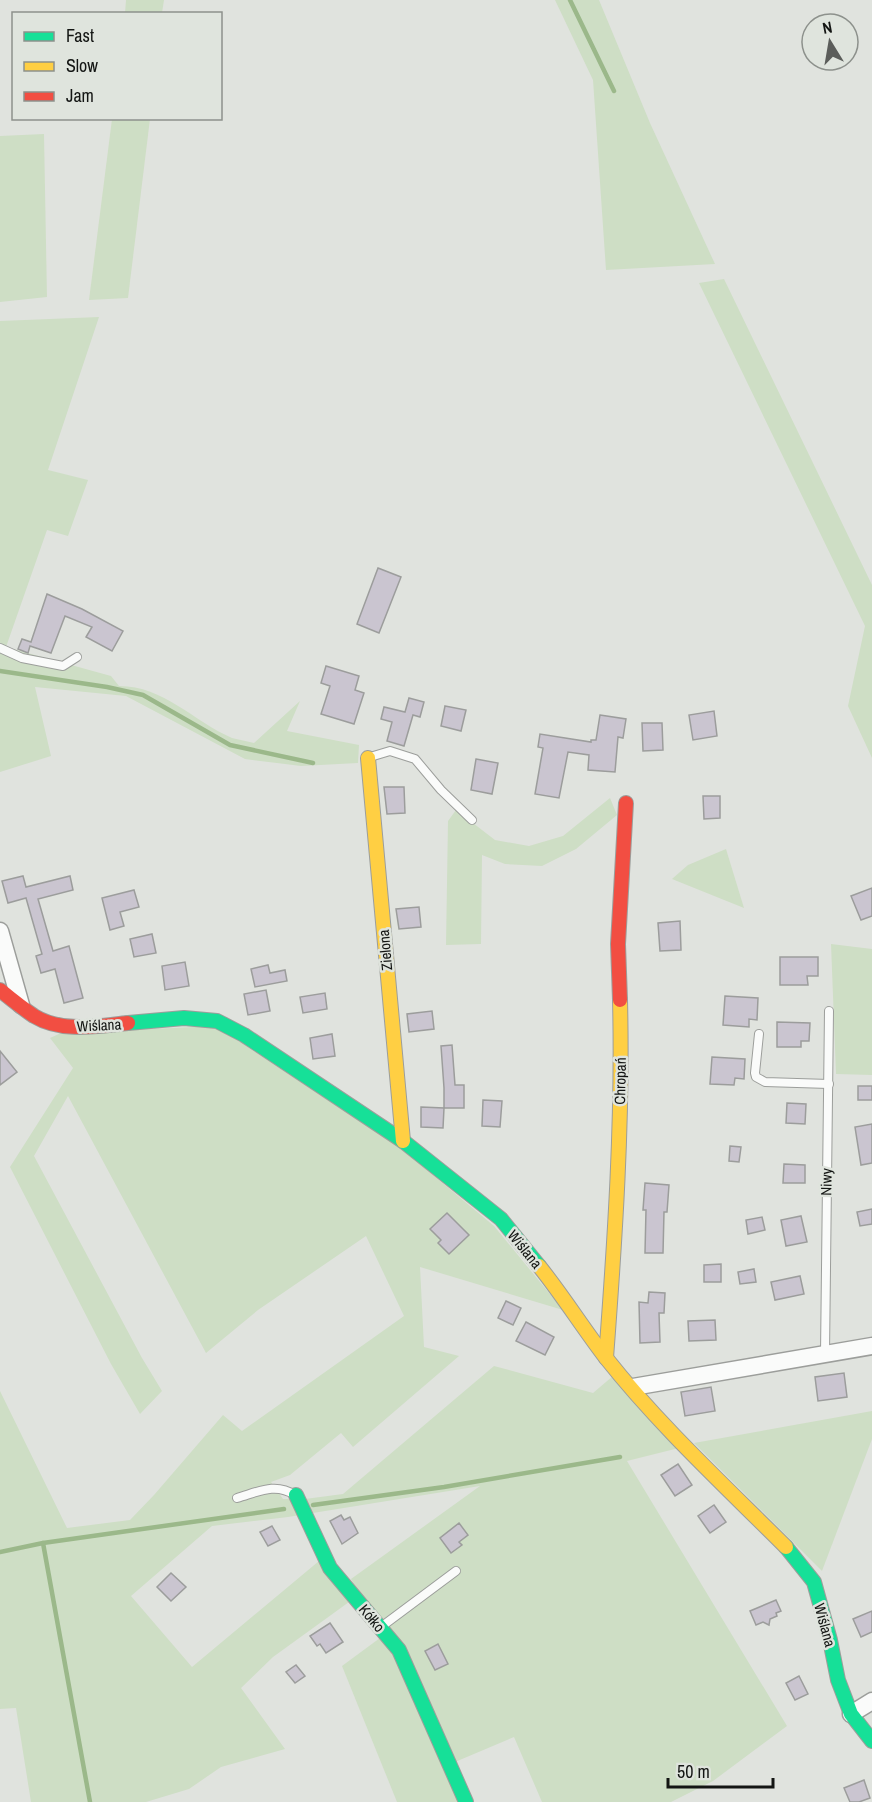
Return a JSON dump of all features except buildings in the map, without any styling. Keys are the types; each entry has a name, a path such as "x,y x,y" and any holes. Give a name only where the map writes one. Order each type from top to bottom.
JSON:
{"street":[{"name":"Zielona","path":"368,758 402,1141"},
{"name":"Chropań","path":"606,1358 617,1207 621,1047 618,944 626,803"},
{"path":"0,931 21,1005"},
{"name":"Wiślana","path":"0,990 36,1017 59,1026 89,1027 184,1018 217,1021 244,1035 402,1141 501,1219 560,1292 606,1358 673,1434 789,1550 814,1582 838,1680 851,1714 872,1741"},
{"path":"633,1387 872,1346"},
{"name":"Kółko","path":"296,1495 330,1568 399,1650 466,1802"},
{"path":"851,1714 872,1701"}],"lane":[{"path":"0,648 21,658 63,666 77,657"},
{"path":"368,758 390,751 415,759 441,790 472,820"},
{"name":"Niwy","path":"825,1354 829,1011"},
{"path":"759,1034 756,1077 765,1082 829,1084"},
{"name":"Kółko","path":"237,1498 268,1488 287,1489 296,1495"},
{"path":"380,1628 456,1571"}],"green space":[{"path":"126,0 164,0 162,12 125,12"},
{"path":"555,0 599,0 650,123 715,264 606,270 593,80"},
{"path":"112,120 150,120 128,298 89,300"},
{"path":"44,134 47,297 0,302 0,136"},
{"path":"724,279 872,585 872,758 848,706 865,626 699,283"},
{"path":"99,317 48,470 88,480 68,536 47,530 6,647 111,676 119,686 150,692 232,738 254,743 300,701 287,731 359,745 358,763 301,766 245,759 126,696 35,687 51,756 0,772 0,321"},
{"path":"610,798 617,815 576,849 542,866 505,864 482,855 481,944 446,945 448,821 456,810 495,840 529,846 563,836"},
{"path":"726,849 744,908 672,879 688,865"},
{"path":"831,944 872,949 872,1075 836,1074"},
{"path":"216,1026 403,1150 494,1226 563,1310 420,1267 424,1347 459,1356 353,1447 341,1433 290,1475 271,1482 283,1499 305,1499 343,1494 494,1366 593,1393 613,1376 679,1448 627,1461 787,1726 713,1781 671,1802 542,1802 514,1737 455,1762 351,1579 480,1486 288,1517 212,1526 131,1596 192,1667 319,1561 349,1602 273,1657 241,1688 285,1749 221,1767 189,1789 146,1802 31,1802 16,1708 0,1709 0,1391 67,1528 130,1520 223,1415 242,1431 404,1316 366,1236 258,1310 206,1353 68,1096 34,1156 162,1391 140,1414 111,1364 10,1167 73,1068 50,1038 61,1033"},
{"path":"872,1411 872,1439 822,1571 694,1443"},
{"path":"380,1638 397,1656 459,1802 397,1802 342,1666"}],"waterway":[{"path":"570,0 614,91"},
{"path":"0,671 107,687 143,695 230,745 313,763"},
{"path":"313,1505 444,1487 620,1457"},
{"path":"0,1552 43,1543 284,1509"},
{"path":"43,1543 90,1802"}],"traffic: fast":[{"path":"128,1023 184,1018 217,1021 244,1035 403,1141 501,1219 539,1266"},
{"path":"296,1495 330,1568 399,1650 466,1802"},
{"path":"786,1547 814,1582 838,1680 851,1714 872,1741"}],"traffic: slow":[{"path":"368,758 403,1141"},
{"path":"606,1358 619,1134 620,1000"},
{"path":"539,1266 626,1383 693,1455 786,1547"}],"traffic: jam":[{"path":"620,1000 618,944 626,803"},
{"path":"0,990 34,1016 56,1025 92,1027 128,1023"}]}
